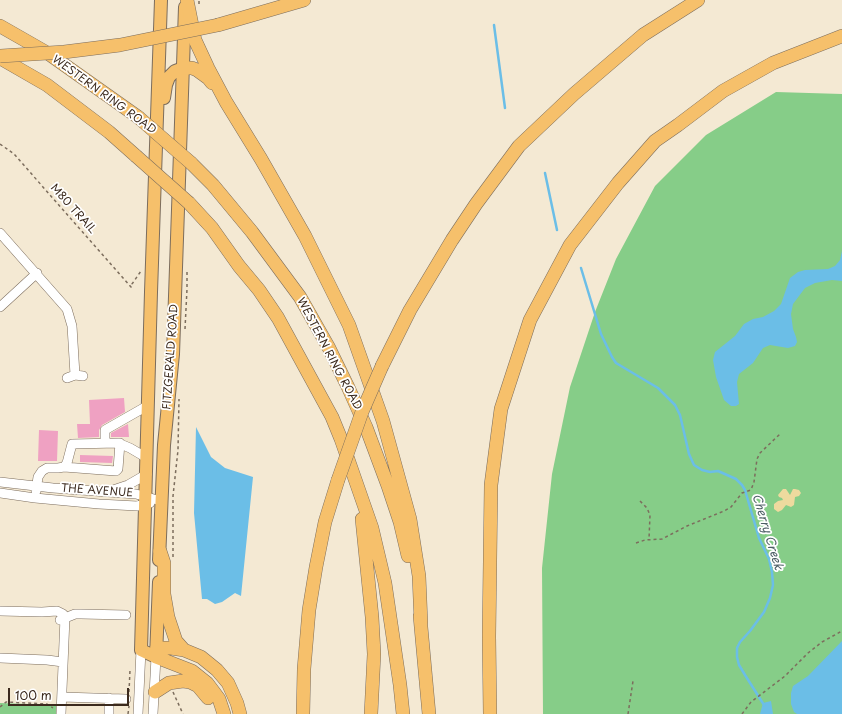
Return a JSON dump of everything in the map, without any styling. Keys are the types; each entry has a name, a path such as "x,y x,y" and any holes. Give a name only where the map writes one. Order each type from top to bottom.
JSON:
{"highway":[{"path":"187,0 195,40 208,68 226,102 261,159 305,236 349,325 383,421 410,519 418,576 421,623"},
{"path":"0,57 64,52 120,45 218,25 304,0"},
{"path":"303,714 304,669 309,610 325,522 362,412 382,366 410,310 452,240 476,204 519,146 574,94 643,35 698,0"},
{"name":"WESTERN RING ROAD","path":"0,26 49,54 138,117 191,163 213,185 252,232 300,297 348,387 366,427 400,522 421,623 430,714"},
{"path":"490,714 489,636 491,485 501,409 530,320 570,245 618,183 655,141 678,126 723,91 772,63 842,36"},
{"path":"0,57 47,86 109,132 189,203 212,228 239,266 259,290 278,318 332,417 341,439 361,515 372,617 374,654 371,714"},
{"path":"183,68 192,68 202,73 208,78 226,102"},
{"path":"351,473 372,528 385,583 403,714"},
{"path":"160,551 164,563 164,594 168,617 176,641 184,650"},
{"path":"156,652 171,648 184,650 201,657 223,676 233,694 240,714"},
{"path":"156,652 192,671 207,682 219,699 224,714"},
{"path":"154,692 170,683 183,681 190,682 204,692 216,714"}],"main road":[{"name":"FITZGERALD ROAD","path":"141,650 142,578 147,474 161,0"},
{"name":"FITZGERALD ROAD","path":"156,652 164,444 173,354 183,68 187,0"},
{"path":"148,405 156,335 165,90 169,77 175,71 183,68"},
{"path":"141,650 156,652"}],"street":[{"path":"0,233 63,303 69,313 72,326 75,376"},
{"path":"0,307 36,273"},
{"path":"105,443 105,430 148,405"},
{"path":"35,498 38,477 42,470 47,468 64,467 116,471 118,469 119,443"},
{"path":"64,467 67,463 72,444 119,443 147,458"},
{"name":"THE AVENUE","path":"108,492 128,485 147,474"},
{"name":"THE AVENUE","path":"0,482 136,494 146,500 161,501"},
{"name":"THE AVENUE","path":"0,493 35,498 112,505 137,506 146,500"},
{"path":"0,611 42,612 63,619 81,614 126,615"},
{"path":"61,714 64,631 63,619"},
{"name":"FITZGERALD ROAD","path":"138,714 141,650"},
{"name":"FITZGERALD ROAD","path":"153,714 156,652"},
{"path":"0,658 63,662"},
{"path":"62,697 126,699"},
{"path":"109,698 109,714"}],"path":[{"name":"M80 TRAIL","path":"0,144 14,154 132,287"},
{"path":"636,543 649,539 662,539 687,526 731,507 742,494 750,490 754,482 757,459 760,453 780,434"},
{"path":"640,501 647,508 650,515 649,539"},
{"path":"742,714 751,702 785,676 808,653 822,642 842,631"},
{"path":"628,714 633,681"},
{"path":"171,686 183,714"}],"green space":[{"path":"776,92 842,94 842,714 543,714 542,568 552,474 570,387 595,312 616,259 655,186 706,135"},
{"path":"0,703 56,705 56,714 0,714"}],"sand":[{"path":"783,489 786,489 790,495 793,489 799,490 801,493 799,496 795,497 794,505 791,507 786,505 778,512 774,509 774,504 783,500 778,495"}],"water":[{"path":"842,251 842,281 832,280 815,283 805,288 793,304 791,314 797,342 795,346 788,348 770,345 763,348 753,363 739,374 737,382 739,404 736,406 731,406 724,400 716,377 713,360 715,352 735,336 744,324 774,311 781,304 790,278 798,272 805,270 828,269 835,266 840,260"},
{"path":"196,427 211,457 225,468 253,477 241,596 235,593 222,602 215,604 207,599 202,599 194,513"},
{"path":"842,641 842,714 797,714 794,712 791,704 791,693 793,686 808,676"},
{"path":"771,701 773,714 760,714 763,703"}],"building":[{"path":"124,398 125,412 102,425 99,430 99,437 78,438 77,424 90,424 89,400"},
{"path":"128,424 129,437 111,437 111,433"},
{"path":"39,430 58,431 57,461 38,461"},
{"path":"80,455 113,456 112,463 80,462"}],"waterway":[{"name":"Cherry Creek","path":"494,25 505,108"},
{"name":"Cherry Creek","path":"545,173 557,230"},
{"name":"Cherry Creek","path":"581,268 601,334 616,363 658,388 675,405 680,415 689,454 694,465 702,470 710,472 718,471 736,479 745,490 759,538 769,559 773,585 770,598 764,612 740,642 737,648 737,657 739,665 764,705"}]}
